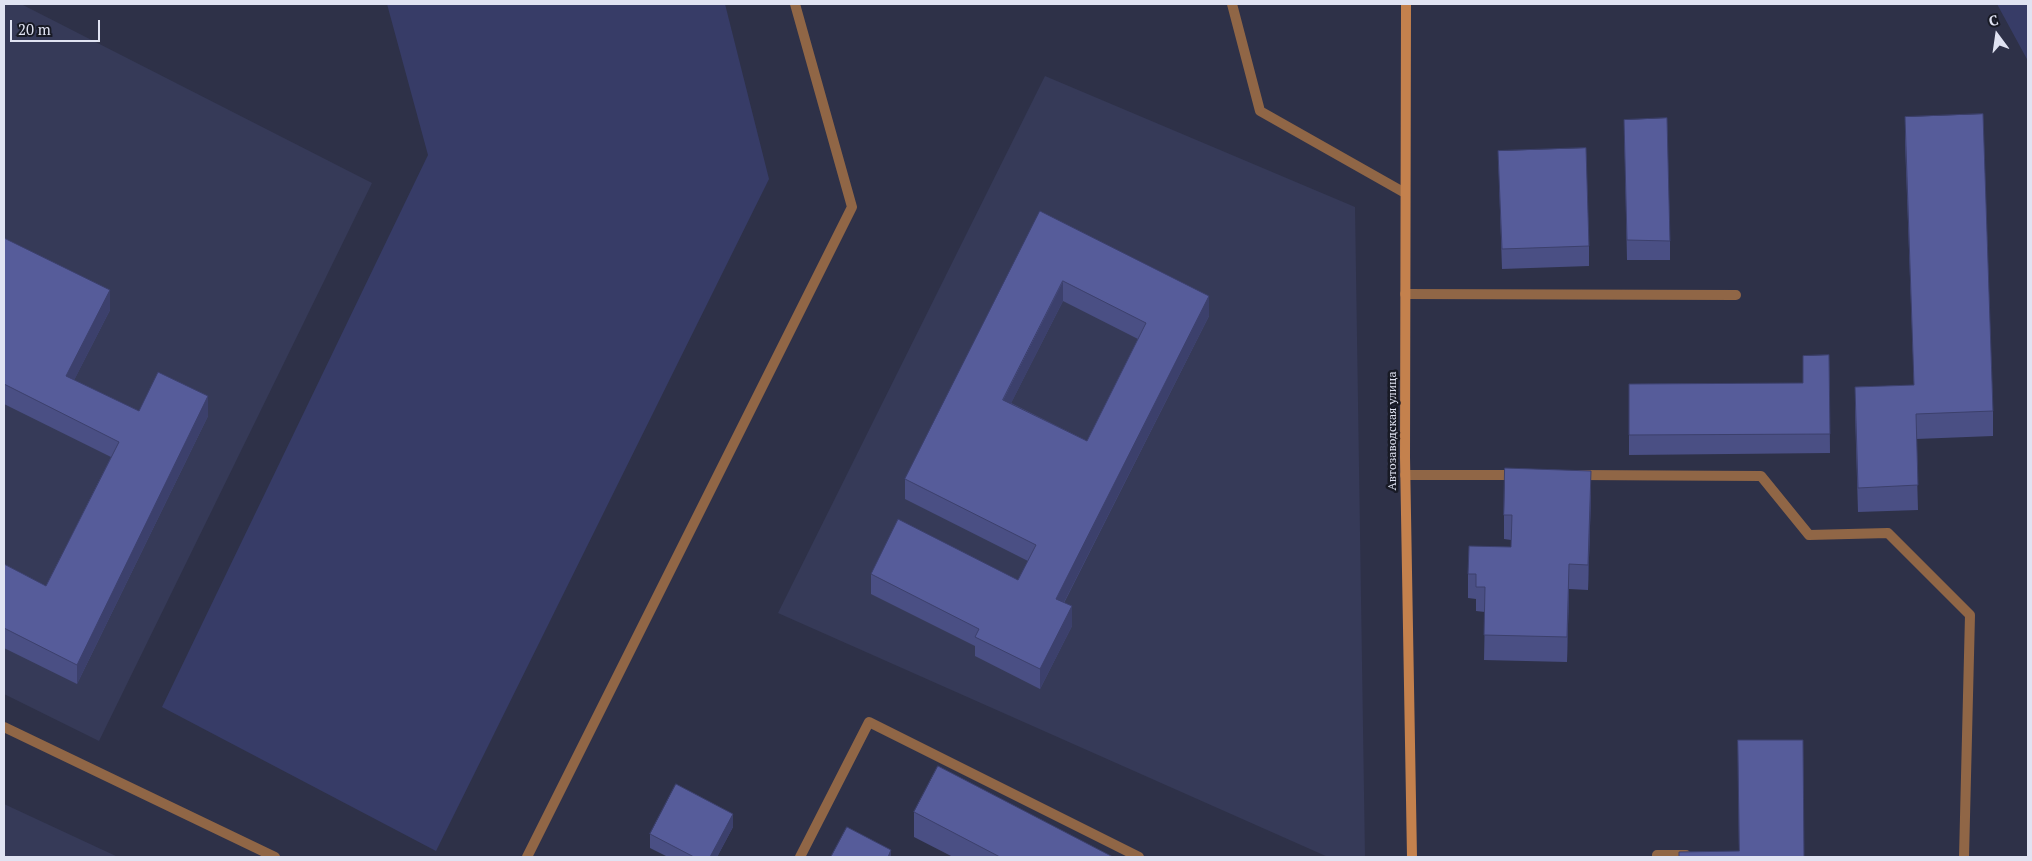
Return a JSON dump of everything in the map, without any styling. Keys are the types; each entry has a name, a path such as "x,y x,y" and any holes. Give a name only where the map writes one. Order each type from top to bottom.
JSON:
{"street":[{"path":"527,857 852,207 796,4"},
{"path":"1232,4 1260,111 1405,193"},
{"name":"Автозаводская улица","path":"1406,4 1405,474 1412,857"},
{"path":"1405,294 1736,295"},
{"path":"1405,474 1524,475"},
{"path":"1563,475 1761,476 1809,535 1888,533 1970,615 1964,857"},
{"path":"800,857 869,722 1139,857"},
{"path":"4,727 275,857"},
{"path":"1657,857 1657,855 1686,855"}],"shaded area":[{"path":"4,4 21,4 372,183 99,741 4,694"},
{"path":"387,4 725,4 769,179 436,851 162,707 428,155"},
{"path":"1997,4 2028,4 2028,61"},
{"path":"1045,76 1355,207 1365,857 1328,857 778,613"},
{"path":"4,804 118,857 4,857"}],"building":[{"path":"1983,114 1993,411 1916,414 1918,485 1858,488 1855,387 1914,385 1905,117"},
{"path":"1667,118 1670,241 1627,240 1624,120"},
{"path":"1586,148 1589,246 1502,249 1498,151"},
{"path":"1040,211 1209,296 1056,599 1072,606 1040,669 975,637 979,629 871,574 898,519 1018,580 1036,545 905,479","holes":["1063,281 1146,323 1087,441 1003,400"]},
{"path":"4,238 110,290 66,376 139,411 158,372 208,396 77,665 4,628 4,564 46,586 119,442 4,384"},
{"path":"1829,355 1830,434 1629,435 1629,384 1803,383 1803,356"},
{"path":"1505,468 1591,471 1588,565 1569,564 1567,637 1484,635 1485,587 1476,587 1476,574 1468,574 1469,546 1511,547 1512,515 1504,515"},
{"path":"1738,740 1803,740 1804,857 1679,857 1679,852 1739,851"},
{"path":"938,766 1113,857 1000,857 914,812"},
{"path":"676,784 733,814 710,857 694,857 650,834"},
{"path":"847,827 891,850 888,857 831,857"}]}
